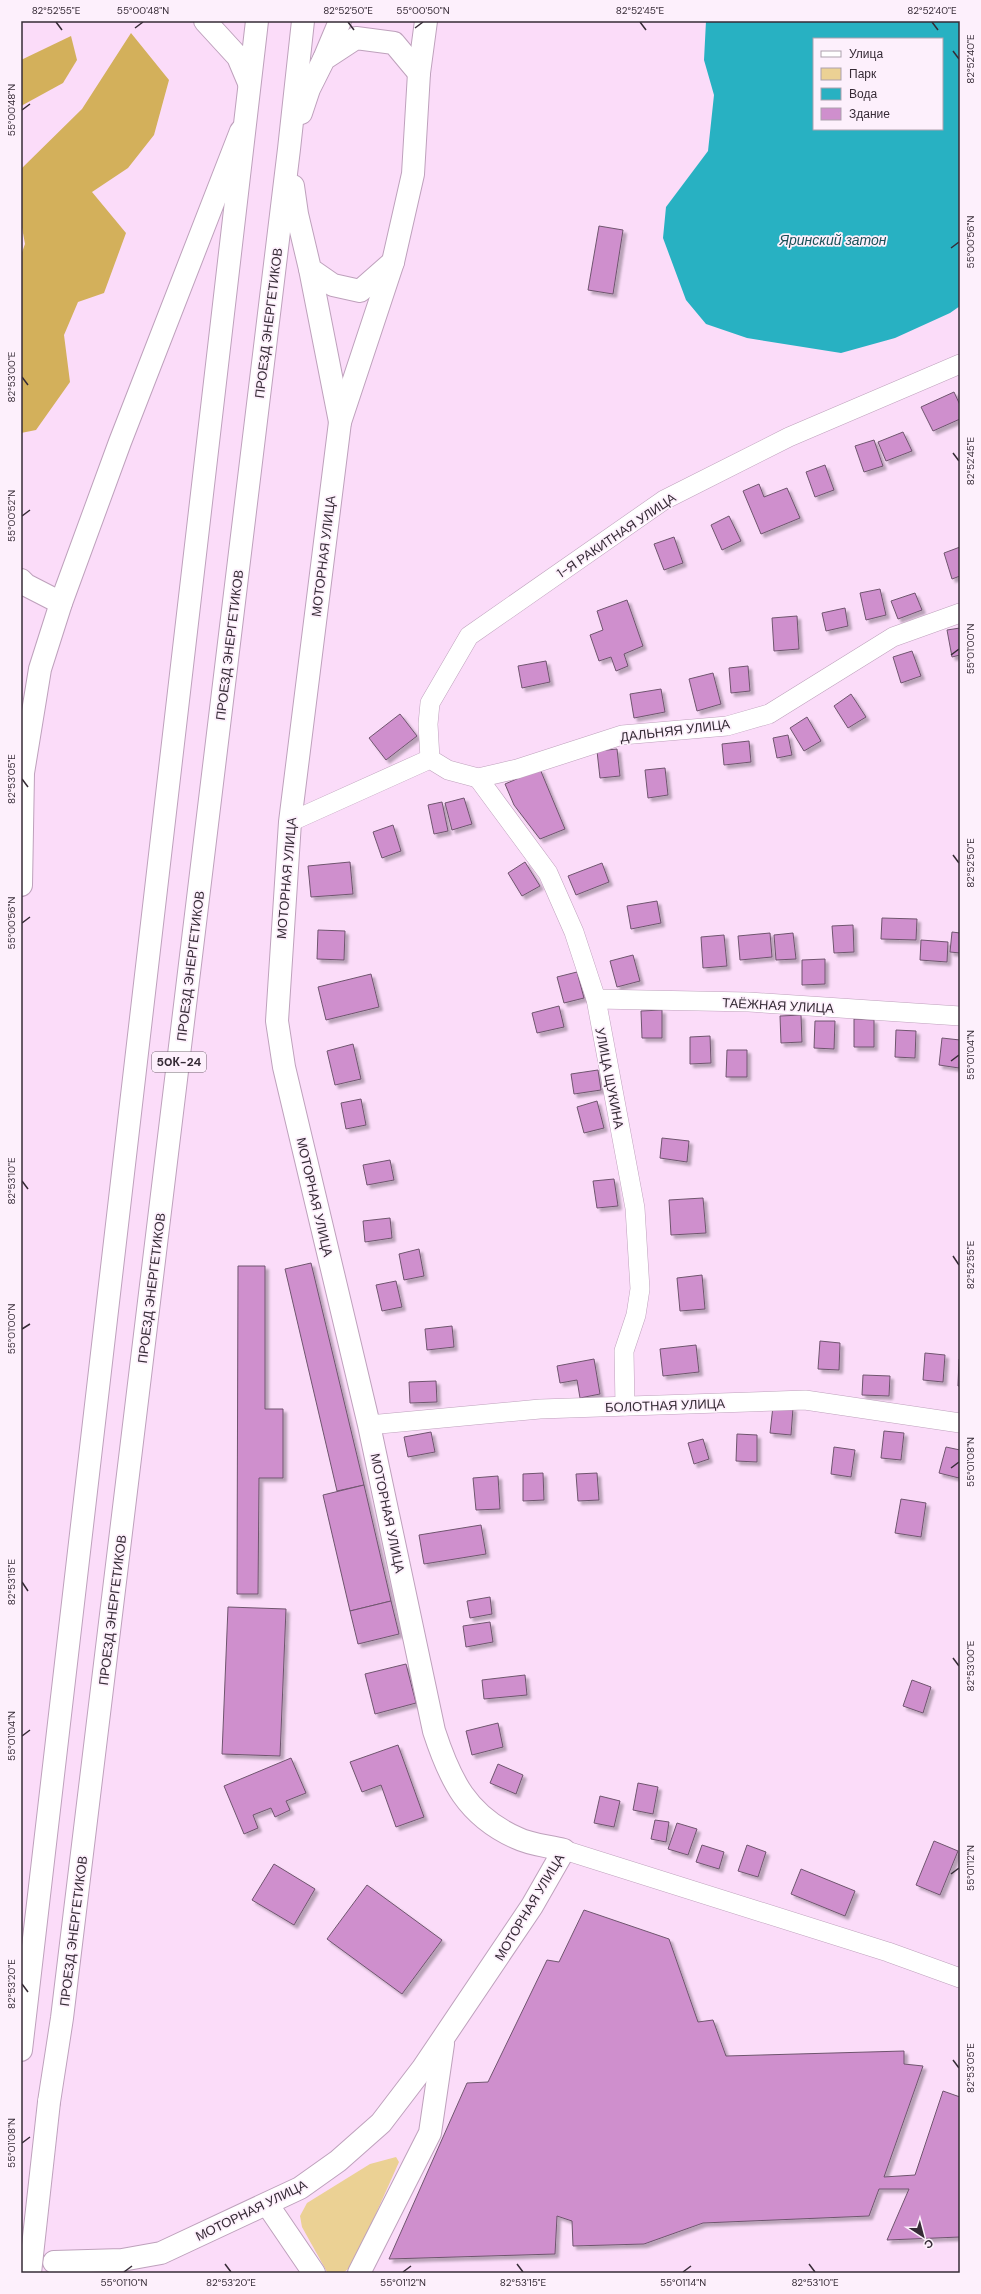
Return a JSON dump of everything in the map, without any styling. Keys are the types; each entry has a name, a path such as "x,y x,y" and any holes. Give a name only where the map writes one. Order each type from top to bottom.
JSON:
{"main road":[{"path":"205,21 238,57 249,84"},
{"name":"50К-24","path":"21,2050 257,21"},
{"name":"ПРОЕЗД ЭНЕРГЕТИКОВ","path":"30,2273 49,2102 62,2018 289,149 303,21"},
{"path":"340,21 324,59 309,89 289,149 296,214 310,269 340,422"},
{"path":"340,422 393,262 413,174 419,73 426,21"},
{"path":"324,59 356,38 394,43 419,73"},
{"path":"21,885 23,773 40,669 61,603 123,434 246,117"},
{"path":"310,269 333,285 360,291 393,262"},
{"name":"МОТОРНАЯ УЛИЦА","path":"54,2262 122,2260 161,2253 300,2188 338,2160 381,2123 444,2038 532,1906 564,1850 517,1839 480,1817 462,1797 445,1765 434,1731 369,1425 284,1067 277,1021 290,822 340,422"},
{"path":"23,585 61,603"},
{"path":"359,2273 430,2133 444,2038"},
{"path":"267,2204 314,2273"}],"street":[{"name":"1-Я РАКИТНАЯ УЛИЦА","path":"430,759 428,724 430,703 469,636 664,500 789,437 960,364"},
{"name":"ДАЛЬНЯЯ УЛИЦА","path":"430,759 448,770 478,778 517,769 622,735 727,726 768,714 893,637 960,613"},
{"path":"290,822 430,759"},
{"name":"УЛИЦА ЩУКИНА","path":"478,778 548,873 574,932 596,999 635,1208 640,1289 636,1315 624,1351 625,1406"},
{"name":"ТАЁЖНАЯ УЛИЦА","path":"596,999 749,1002 960,1016"},
{"name":"БОЛОТНАЯ УЛИЦА","path":"369,1425 540,1409 805,1400 960,1423"},
{"path":"564,1850 888,1952 960,1978"}],"green space":[{"path":"396,2157 399,2162 353,2265 343,2273 327,2272 302,2227 300,2216 307,2203 370,2164"}],"shaded area":[{"path":"131,33 169,80 154,135 128,168 92,192 126,233 104,293 78,302 64,335 70,382 36,430 21,433 21,255 25,244 21,222 21,169 82,109"},
{"path":"71,36 77,60 63,83 21,106 21,60"}],"water":[{"name":"Яринский затон","path":"706,21 960,21 960,306 950,313 895,338 841,353 747,338 706,324 686,300 663,238 666,207 708,151 714,95 704,60"}],"building":[{"path":"599,226 623,230 613,294 588,290"},
{"path":"954,392 960,405 960,419 933,431 921,407"},
{"path":"903,432 912,451 886,461 878,442"},
{"path":"874,440 883,466 864,472 855,446"},
{"path":"825,465 834,490 815,497 806,472"},
{"path":"759,484 764,497 787,488 800,518 761,534 743,491"},
{"path":"729,516 741,541 722,550 711,525"},
{"path":"674,537 683,563 664,570 654,544"},
{"path":"960,547 960,576 952,579 944,553"},
{"path":"880,589 886,615 866,620 860,593"},
{"path":"915,593 922,610 898,619 891,601"},
{"path":"627,600 643,646 624,654 628,666 616,671 611,657 599,661 590,635 603,630 597,611"},
{"path":"845,608 848,626 826,631 822,613"},
{"path":"797,616 799,649 774,651 772,618"},
{"path":"960,628 960,655 952,657 947,630"},
{"path":"912,651 921,676 901,683 893,657"},
{"path":"546,661 550,682 522,688 518,666"},
{"path":"748,666 750,691 731,693 729,668"},
{"path":"713,673 721,704 697,711 689,679"},
{"path":"661,689 665,712 634,718 630,694"},
{"path":"851,694 866,717 848,728 834,706"},
{"path":"400,714 417,736 386,760 369,738"},
{"path":"807,717 821,741 804,751 790,728"},
{"path":"788,735 792,755 777,758 773,738"},
{"path":"749,741 751,762 724,765 722,744"},
{"path":"617,749 620,776 600,778 597,751"},
{"path":"665,768 668,795 648,798 645,770"},
{"path":"540,769 565,829 540,839 514,805 505,784"},
{"path":"464,798 472,824 452,830 445,803"},
{"path":"442,802 448,831 434,834 428,805"},
{"path":"393,825 401,851 382,858 373,832"},
{"path":"350,862 353,894 311,897 308,866"},
{"path":"525,862 540,886 522,896 508,873"},
{"path":"602,863 609,882 576,895 568,876"},
{"path":"657,901 661,923 631,929 627,906"},
{"path":"882,918 917,919 916,940 881,939"},
{"path":"853,925 854,952 834,953 832,926"},
{"path":"318,930 345,931 344,960 317,959"},
{"path":"952,932 960,933 960,953 950,952"},
{"path":"770,933 772,957 740,960 738,936"},
{"path":"793,933 796,959 776,960 774,935"},
{"path":"724,935 727,966 703,968 701,937"},
{"path":"921,940 948,942 947,962 920,960"},
{"path":"633,955 640,981 617,987 610,961"},
{"path":"825,959 825,984 802,985 802,960"},
{"path":"577,972 584,998 564,1003 557,977"},
{"path":"371,974 379,1007 326,1020 318,987"},
{"path":"559,1006 564,1027 537,1033 532,1013"},
{"path":"662,1010 662,1038 642,1038 641,1011"},
{"path":"801,1015 802,1042 781,1043 780,1016"},
{"path":"854,1019 874,1020 874,1047 854,1047"},
{"path":"815,1021 835,1021 834,1049 814,1048"},
{"path":"896,1030 916,1031 915,1058 895,1057"},
{"path":"710,1036 711,1063 690,1064 690,1037"},
{"path":"942,1038 960,1040 959,1068 939,1065"},
{"path":"353,1044 361,1079 335,1085 327,1051"},
{"path":"727,1050 747,1050 747,1077 726,1077"},
{"path":"598,1070 601,1090 574,1094 571,1074"},
{"path":"361,1099 366,1125 346,1129 341,1103"},
{"path":"597,1101 604,1128 584,1133 577,1107"},
{"path":"662,1138 689,1141 687,1162 660,1158"},
{"path":"390,1160 394,1180 367,1185 363,1165"},
{"path":"614,1179 618,1206 597,1208 593,1181"},
{"path":"703,1198 706,1233 671,1235 669,1200"},
{"path":"390,1218 392,1238 365,1242 363,1221"},
{"path":"419,1249 424,1276 404,1280 399,1254"},
{"path":"311,1263 364,1485 337,1491 285,1269"},
{"path":"238,1266 265,1266 265,1409 283,1409 283,1478 259,1478 258,1594 237,1594"},
{"path":"702,1275 705,1309 680,1311 677,1278"},
{"path":"396,1281 402,1307 382,1311 376,1285"},
{"path":"452,1326 454,1347 427,1350 425,1329"},
{"path":"820,1341 840,1343 839,1370 818,1369"},
{"path":"696,1345 699,1372 663,1376 660,1349"},
{"path":"925,1353 945,1355 943,1382 923,1380"},
{"path":"594,1359 600,1394 580,1398 577,1380 560,1383 557,1366"},
{"path":"959,1359 960,1386 958,1386"},
{"path":"863,1375 890,1376 889,1396 862,1395"},
{"path":"436,1381 437,1402 410,1403 409,1382"},
{"path":"773,1406 793,1408 791,1435 770,1433"},
{"path":"884,1431 904,1433 901,1460 881,1458"},
{"path":"431,1432 435,1452 408,1457 404,1437"},
{"path":"737,1434 757,1435 757,1462 736,1461"},
{"path":"703,1439 709,1459 694,1464 688,1443"},
{"path":"834,1447 855,1450 851,1477 831,1474"},
{"path":"946,1447 960,1450 959,1478 939,1473"},
{"path":"543,1473 544,1500 523,1501 523,1474"},
{"path":"597,1473 599,1500 578,1501 576,1474"},
{"path":"498,1476 500,1509 476,1510 473,1478"},
{"path":"364,1485 391,1601 350,1611 323,1495"},
{"path":"901,1499 926,1503 921,1537 895,1533"},
{"path":"481,1525 486,1554 424,1564 419,1535"},
{"path":"490,1597 492,1614 470,1618 467,1601"},
{"path":"391,1601 399,1634 358,1644 350,1611"},
{"path":"228,1607 286,1609 280,1756 222,1754"},
{"path":"490,1622 493,1642 466,1647 463,1626"},
{"path":"406,1664 416,1703 375,1714 365,1674"},
{"path":"525,1675 527,1695 484,1699 482,1680"},
{"path":"912,1680 931,1687 923,1713 903,1706"},
{"path":"498,1723 503,1747 472,1755 466,1731"},
{"path":"398,1745 424,1817 396,1827 381,1785 362,1792 350,1762"},
{"path":"291,1758 306,1793 286,1801 290,1810 275,1817 271,1808 253,1815 258,1828 244,1834 224,1786"},
{"path":"498,1764 523,1775 516,1794 490,1783"},
{"path":"638,1783 658,1787 653,1814 633,1810"},
{"path":"600,1796 620,1801 614,1827 594,1823"},
{"path":"655,1820 669,1822 666,1842 651,1839"},
{"path":"677,1823 697,1829 688,1855 668,1849"},
{"path":"934,1841 958,1851 940,1895 916,1885"},
{"path":"702,1845 724,1852 719,1869 696,1862"},
{"path":"747,1845 766,1852 758,1877 738,1871"},
{"path":"274,1864 315,1889 294,1925 252,1900"},
{"path":"801,1869 855,1891 845,1916 791,1894"},
{"path":"367,1885 442,1940 402,1994 327,1939"},
{"path":"584,1910 669,1939 698,2022 713,2020 726,2056 904,2051 904,2064 923,2066 884,2177 915,2175 943,2091 960,2097 960,2237 887,2240 909,2189 879,2189 869,2216 703,2223 644,2244 573,2246 572,2221 557,2216 555,2254 389,2259 467,2083 488,2082 547,1960 559,1962"}]}
